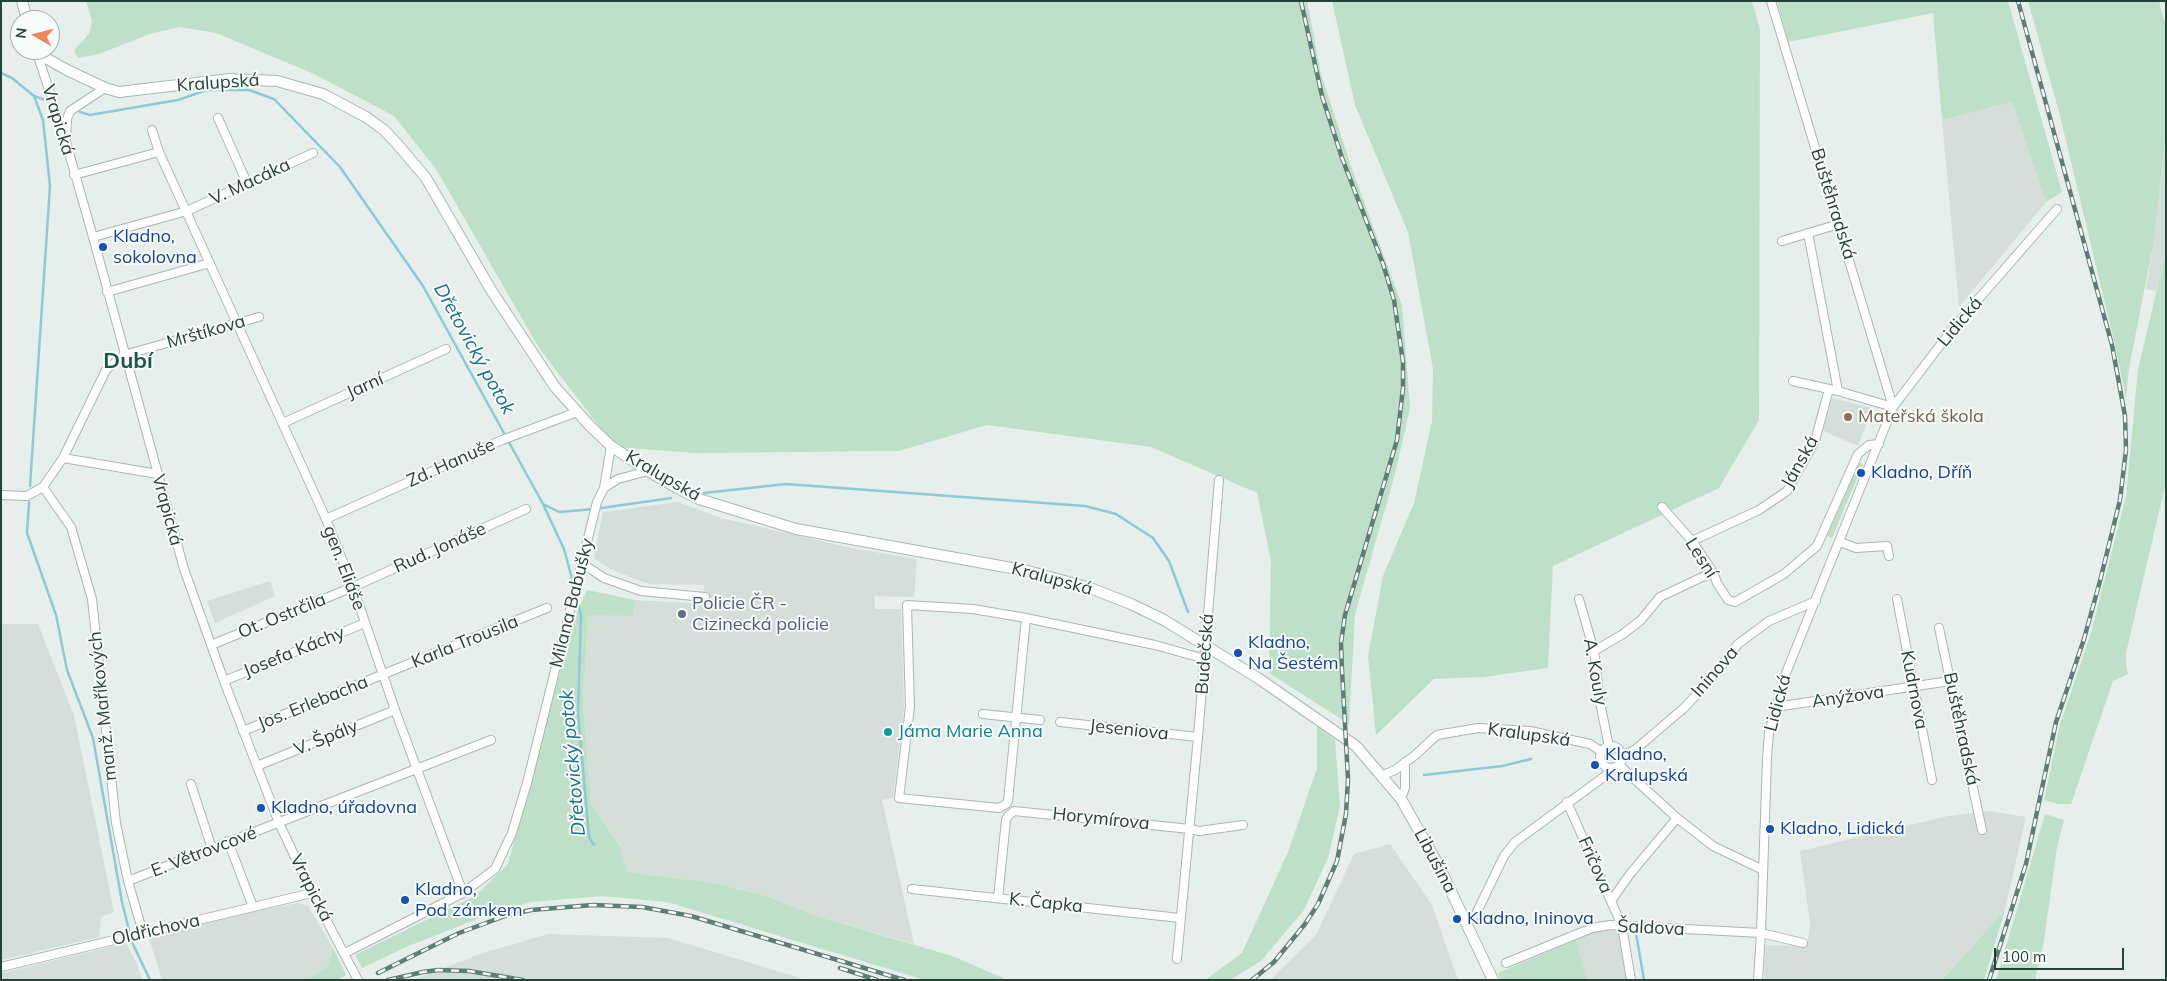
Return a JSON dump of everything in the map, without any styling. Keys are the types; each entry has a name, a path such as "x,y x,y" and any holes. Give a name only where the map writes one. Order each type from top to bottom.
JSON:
{"main road":[{"name":"Kralupská","path":"51,60 105,88 125,92 222,79 277,81 323,94 366,117 384,130 400,146 426,178 471,257 554,387 611,446 648,471 699,499 796,529 1028,570 1090,588 1131,604 1164,620 1258,678 1356,746 1382,776"},
{"name":"Libušina","path":"1382,776 1401,799 1440,868 1468,923 1493,980"}],"street":[{"name":"Buštěhradská","path":"1771,1 1893,407"},
{"name":"Vrapická","path":"39,60 66,142 184,569 224,681 279,823 312,892 358,980"},
{"path":"66,142 67,119 70,111 105,88"},
{"path":"218,118 247,183"},
{"name":"gen. Eliáše","path":"152,130 159,152 326,519 353,587 395,710 463,893"},
{"path":"74,175 159,152"},
{"name":"V. Macáka","path":"93,237 187,211 313,153"},
{"name":"Lidická","path":"1758,980 1769,732 1786,673 1893,407 1954,327 2057,209"},
{"path":"1782,241 1839,224"},
{"path":"1808,233 1838,391"},
{"path":"107,292 210,263"},
{"name":"Mrštíkova","path":"124,355 259,317"},
{"name":"Jarní","path":"283,423 446,349"},
{"path":"1,495 26,496 43,487 63,458 106,370 124,355"},
{"path":"1793,381 1838,391 1893,407"},
{"name":"Jánská","path":"1692,541 1759,510 1787,491 1815,441 1829,389"},
{"name":"Zd. Hanuše","path":"326,519 502,440 577,412"},
{"name":"Lesní","path":"1662,507 1692,541 1713,572 1717,584 1728,600 1735,602 1784,574 1817,546 1858,454 1869,445 1879,444"},
{"name":"Milana Babušky","path":"463,893 494,868 512,833 580,577 593,516 604,488 611,446"},
{"path":"63,458 158,474"},
{"path":"604,488 618,478 648,471"},
{"name":"Budečská","path":"1177,959 1205,659 1219,480"},
{"name":"manž. Maříkových","path":"43,487 71,527 92,599 116,822 128,881 143,933"},
{"name":"Rud. Jonáše","path":"353,587 526,509"},
{"path":"1840,542 1856,548 1887,546 1889,556"},
{"path":"582,564 604,578 641,591 704,597"},
{"path":"1594,651 1623,634 1641,620 1660,596 1713,572"},
{"name":"Ot. Ostrčila","path":"211,645 353,587"},
{"name":"A. Kouly","path":"1578,599 1594,651 1600,702 1609,747"},
{"name":"Kudrnova","path":"1897,599 1932,780"},
{"name":"Ininova","path":"1622,756 1636,749 1685,707 1717,672 1738,644 1769,621 1816,601"},
{"path":"1026,618 1008,801 1006,804 999,808 899,798 910,707 907,605 973,609 1026,618 1155,645 1205,659"},
{"name":"Karla Trousila","path":"383,676 547,608"},
{"name":"Josefa Káchy","path":"224,681 365,623"},
{"name":"Buštěhradská","path":"1940,628 1982,830"},
{"name":"Jos. Erlebacha","path":"243,731 383,676"},
{"name":"Anýžova","path":"1775,707 1914,688 1950,681"},
{"name":"V. Špály","path":"257,766 395,710"},
{"path":"983,714 1040,720"},
{"name":"Jeseniova","path":"1060,722 1198,737"},
{"name":"Kralupská","path":"1382,776 1405,762 1436,735 1478,728 1530,731 1590,744 1602,752"},
{"name":"E. Větrovcové","path":"128,881 491,740"},
{"path":"1468,923 1481,906 1504,856 1515,842 1615,766 1622,756 1618,750 1609,747 1602,752 1602,763 1615,766 1713,846 1763,870"},
{"path":"1401,799 1405,788 1405,762"},
{"path":"191,784 212,849"},
{"name":"Fričova","path":"1567,802 1622,926 1631,980"},
{"name":"Horymírova","path":"998,898 1006,820 1011,812 1018,810 1190,829"},
{"path":"1611,901 1630,874 1677,818"},
{"path":"1190,829 1199,831 1243,825"},
{"path":"228,841 252,907"},
{"name":"K. Čapka","path":"912,889 1180,918"},
{"name":"Oldřichova","path":"1,967 312,892"},
{"path":"345,953 463,893"},
{"name":"Šaldova","path":"1506,963 1592,928 1610,925 1761,933 1803,943"}],"shaded area":[{"path":"2012,102 2046,202 1959,307 1942,120"},
{"path":"2166,130 2166,251 2156,291 2146,289 2154,241"},
{"name":"Mateřská škola","path":"1832,398 1872,408 1858,446 1823,431"},
{"path":"678,502 721,518 851,548 917,559 914,597 874,596 875,609 901,609 904,708 893,798 882,800 914,944 817,916 766,896 715,883 626,872 619,843 591,804 583,703 588,614 632,616 635,600 703,604 704,585 649,584 612,570 594,558 603,512"},
{"path":"270,581 275,596 215,623 207,601"},
{"path":"1,624 38,624 74,715 114,912 101,917 99,937 1,960"},
{"path":"1990,811 2026,817 2005,910 1942,980 1764,980 1766,945 1807,946 1810,924 1800,851 1948,816"},
{"path":"1390,844 1432,905 1458,980 1270,980 1316,935 1354,854"},
{"path":"298,903 308,906 333,948 328,966 307,980 162,980 149,938 250,912"},
{"path":"1621,929 1629,980 1587,980 1575,938 1592,932"},
{"path":"548,934 668,938 807,980 413,980 480,954"},
{"path":"126,943 138,966 142,980 1,980 1,973"}],"green space":[{"path":"86,1 1307,1 1321,74 1352,169 1402,305 1410,408 1395,474 1355,614 1349,724 1269,673 1271,561 1257,493 1151,447 987,425 899,451 695,453 615,447 539,348 436,169 394,116 314,74 216,33 179,27 150,34 99,54 78,58 74,50 89,34 92,21"},
{"path":"1332,1 1752,1 1760,29 1759,420 1719,488 1553,566 1548,668 1484,677 1434,679 1376,735 1368,656 1383,576 1414,503 1432,421 1433,369 1408,232 1355,105"},
{"path":"1777,1 2008,1 2062,192 2046,202 2012,102 1942,120 1933,13 1788,42"},
{"path":"2028,1 2159,1 2166,28 2166,130 2154,241 2129,368 2126,399 2060,116"},
{"path":"2166,251 2166,482 2126,653 2128,674 2113,681 2071,804 2058,804 2044,800 2060,724 2091,633 2126,496 2138,369"},
{"path":"1859,462 1863,464 1832,538 1827,536"},
{"path":"587,590 635,600 633,616 588,615 583,703 591,804 619,844 627,872 715,883 766,896 817,916 955,957 1007,980 925,980 667,902 603,896 531,902 480,918 406,947 362,968 355,955 475,896 508,864 575,617"},
{"path":"1317,726 1335,740 1340,806 1328,858 1304,910 1261,961 1230,980 1205,980 1242,953 1288,852 1317,768"},
{"path":"2045,814 2064,820 2057,847 2044,941 2035,980 1996,980"},
{"path":"2005,910 1984,980 1942,980"},
{"path":"1576,940 1587,980 1501,980 1498,973"},
{"path":"333,948 346,975 337,980 307,980 328,966"}],"waterway":[{"name":"Dřetovický potok","path":"1,73 12,78 34,96 45,100"},
{"name":"Dřetovický potok","path":"80,112 90,115 178,100 207,90 249,90 274,99 340,167 423,286 543,504 564,549 574,586"},
{"path":"30,486 50,186 43,120 34,96"},
{"path":"704,493 786,484 1085,506 1116,514 1153,538 1169,561 1188,612"},
{"path":"543,504 559,512 671,498"},
{"path":"29,502 27,533 56,615 67,670 93,738 122,902 132,942 150,980"},
{"name":"Dřetovický potok","path":"576,597 581,615 578,713 589,837 594,845"},
{"path":"1424,775 1502,766 1531,759"},
{"path":"1636,933 1644,980"}],"railway":[{"path":"1252,980 1274,962 1305,924 1318,904 1337,861 1346,814 1348,779 1341,643 1345,615 1397,440 1403,388 1403,362 1394,300 1383,264 1342,158 1322,96 1301,1"},
{"path":"1989,980 2026,864 2056,722 2084,639 2100,581 2120,500 2126,450 2125,416 2112,345 2018,1"},
{"path":"378,973 459,933 505,916 531,910 593,905 642,907 691,916 904,980"},
{"path":"840,968 877,980"},
{"path":"388,980 438,970 469,971 523,980"}],"place":[{"name":"Kladno, sokolovna","path":"103,247"},
{"name":"Mateřská škola","path":"1848,417"},
{"name":"Kladno, Dříň","path":"1861,473"},
{"name":"Policie ČR - Cizinecká policie","path":"682,614"},
{"name":"Kladno, Na Šestém","path":"1238,653"},
{"name":"Jáma Marie Anna","path":"888,732"},
{"name":"Kladno, Kralupská","path":"1595,765"},
{"name":"Kladno, úřadovna","path":"261,808"},
{"name":"Kladno, Lidická","path":"1770,829"},
{"name":"Kladno, Pod zámkem","path":"405,900"},
{"name":"Kladno, Ininova","path":"1457,919"}],"district":[{"name":"Dubí","path":"128,361"}]}
